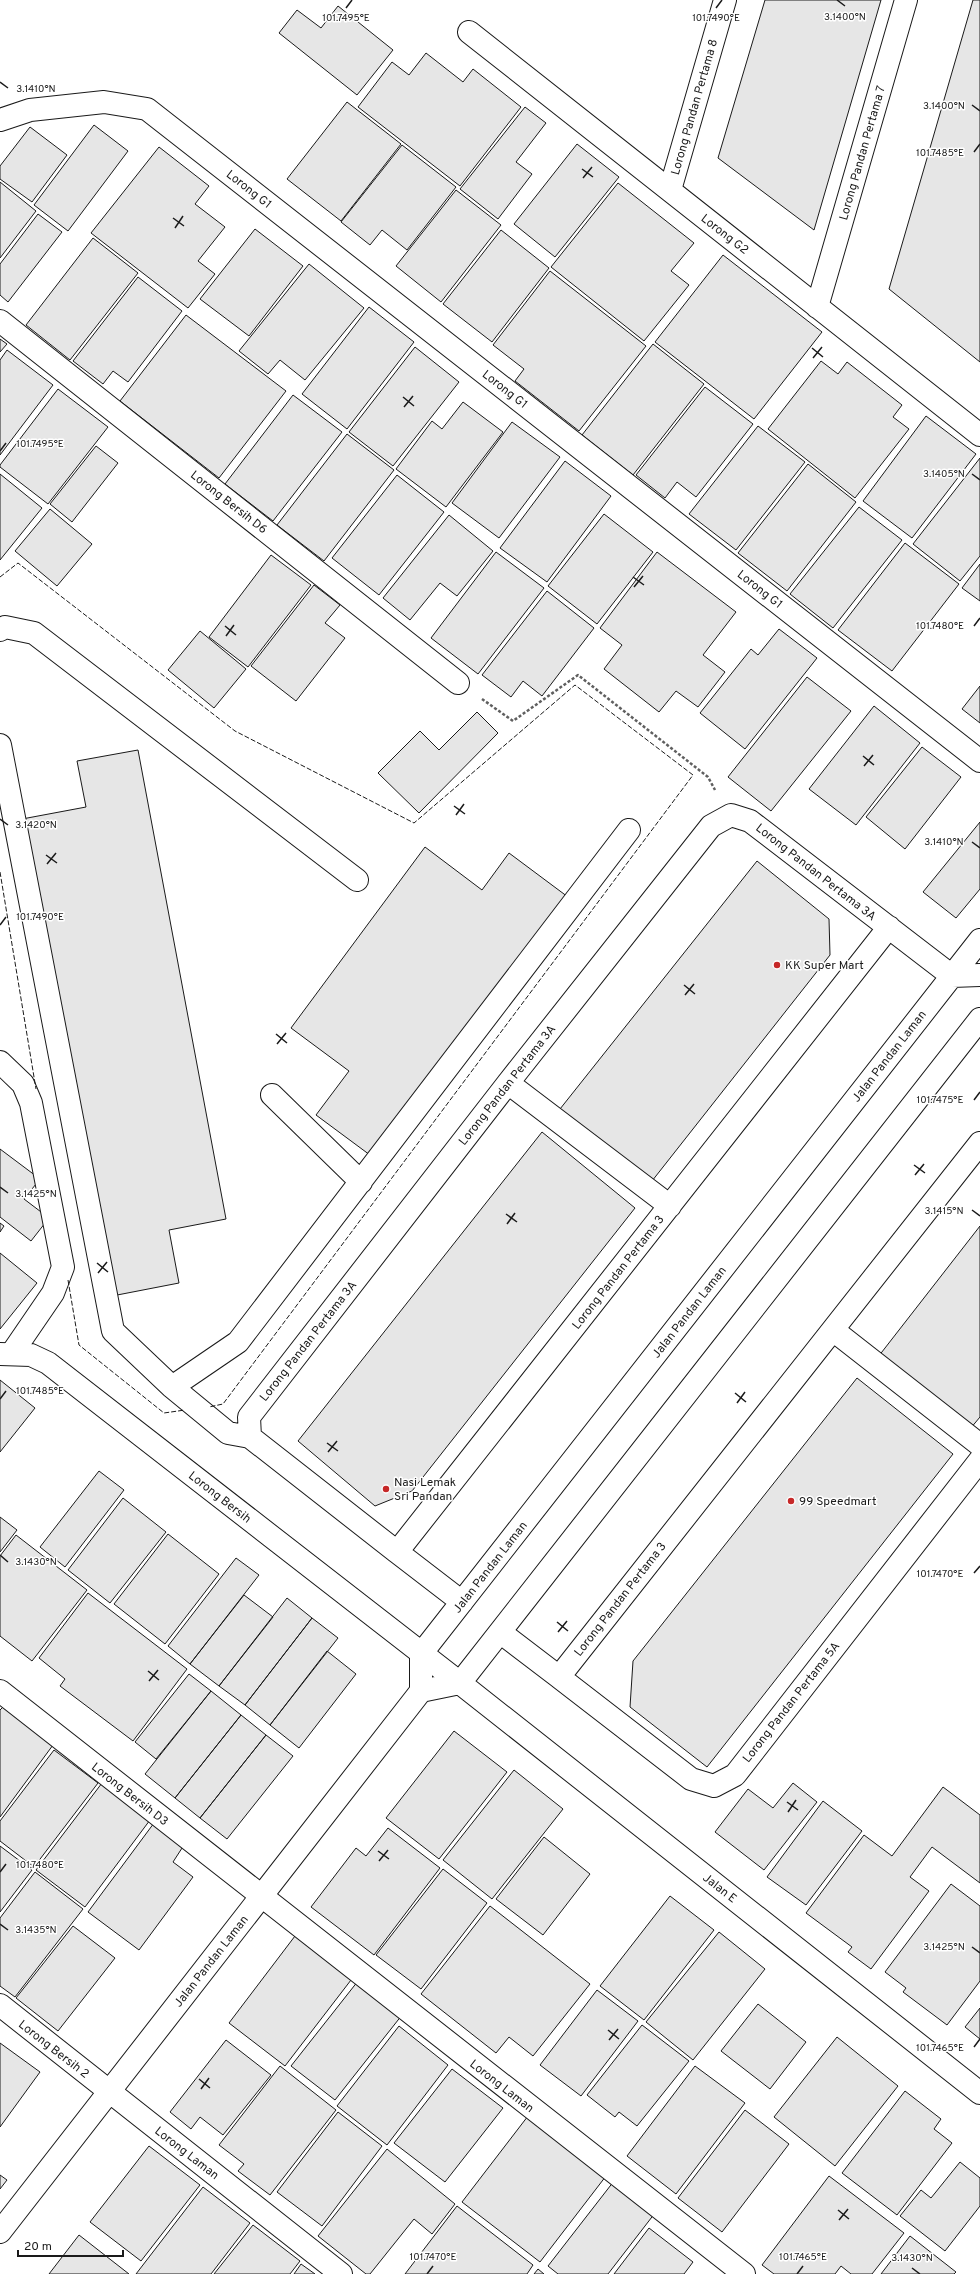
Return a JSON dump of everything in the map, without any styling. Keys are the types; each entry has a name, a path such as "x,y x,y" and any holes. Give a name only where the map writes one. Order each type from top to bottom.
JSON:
{"street":[{"name":"Lorong Pandan Pertama 8","path":"670,190 725,0"},
{"name":"Lorong Pandan Pertama 7","path":"817,307 906,0"},
{"name":"Lorong G2","path":"469,32 980,435"},
{"name":"Lorong G1","path":"0,120 30,110 104,102 147,109 980,761"},
{"name":"Lorong Bersih D6","path":"0,321 458,683"},
{"path":"0,630 5,627 34,634 357,880"},
{"path":"0,745 113,1331 172,1387 228,1433 250,1437 462,1602"},
{"name":"Lorong Pandan Pertama 3A","path":"250,1437 249,1417 508,1083 711,826 730,815 750,821 952,976"},
{"path":"172,1387 238,1342 629,830"},
{"name":"Lorong Pandan Pertama 3","path":"398,1552 888,928"},
{"name":"Jalan Pandan Laman","path":"422,1654 980,940"},
{"path":"952,976 980,975"},
{"path":"422,1654 421,1691 460,1683 980,1019"},
{"path":"0,1062 23,1084 31,1103 63,1267 53,1293 6,1354"},
{"path":"508,1083 670,1206"},
{"path":"272,1095 360,1182"},
{"name":"Lorong Pandan Pertama 3","path":"559,1677 980,1143"},
{"path":"833,1330 980,1444"},
{"name":"Lorong Bersih","path":"6,1354 31,1355 48,1363 460,1683"},
{"name":"Lorong Pandan Pertama 5A","path":"559,1677 691,1779 714,1786 735,1775 980,1460"},
{"path":"500,1632 559,1677"},
{"name":"Jalan E","path":"460,1683 980,2093"},
{"name":"Lorong Bersih D3","path":"0,1691 260,1897"},
{"name":"Jalan Pandan Laman","path":"0,2232 421,1691"},
{"name":"Lorong Laman","path":"260,1897 744,2274"},
{"name":"Lorong Bersih 2","path":"0,2005 109,2092"},
{"name":"Lorong Laman","path":"109,2092 341,2274"}],"path":[{"path":"458,683 513,721 578,675 708,777 730,815"}],"building":[{"path":"765,0 881,0 814,230 718,158"},
{"path":"973,0 980,0 980,362 889,289"},
{"path":"338,6 393,50 357,95 279,33 297,10 321,28"},
{"path":"426,53 463,82 473,69 521,107 460,186 358,107 392,62 409,75"},
{"path":"347,102 401,144 341,221 287,179"},
{"path":"525,107 546,123 516,162 532,174 498,219 460,189"},
{"path":"94,125 128,151 68,231 34,205"},
{"path":"30,127 67,155 32,202 0,179 0,166"},
{"path":"577,144 619,177 555,257 514,224"},
{"path":"402,145 456,187 407,250 382,230 370,245 341,222"},
{"path":"159,147 209,186 195,204 225,227 198,261 215,274 188,308 91,233"},
{"path":"0,182 36,211 0,258"},
{"path":"618,183 694,243 671,271 689,285 644,341 551,267"},
{"path":"456,190 501,225 441,302 396,266"},
{"path":"38,214 62,232 8,302 0,295 0,264"},
{"path":"255,229 303,266 249,336 200,299"},
{"path":"501,230 549,268 492,342 443,304"},
{"path":"93,238 138,273 70,360 26,325"},
{"path":"723,255 822,332 754,419 655,342"},
{"path":"309,264 364,308 305,380 280,360 268,374 239,351"},
{"path":"550,271 646,346 579,431 515,381 524,369 493,345"},
{"path":"138,277 182,311 128,382 113,371 103,384 73,361"},
{"path":"369,307 414,342 347,429 302,394"},
{"path":"186,315 286,391 219,478 120,401"},
{"path":"0,339 7,344 0,352"},
{"path":"653,344 704,384 633,475 582,435"},
{"path":"415,347 459,382 393,466 349,432"},
{"path":"7,350 53,385 0,455 0,360"},
{"path":"821,361 838,374 847,362 902,405 893,417 909,429 855,498 768,429"},
{"path":"705,387 753,424 696,497 677,482 665,498 636,475"},
{"path":"58,389 108,427 48,504 0,467 0,465"},
{"path":"293,395 342,432 273,521 225,484"},
{"path":"463,402 503,432 446,507 396,469 432,421 442,429"},
{"path":"926,416 976,454 912,538 863,501"},
{"path":"512,422 560,457 499,538 452,503"},
{"path":"758,426 805,462 736,550 689,514"},
{"path":"347,434 394,470 324,561 277,525"},
{"path":"96,446 118,463 72,522 50,504"},
{"path":"980,458 980,556 960,581 913,544"},
{"path":"565,461 611,496 547,582 500,548"},
{"path":"808,464 856,502 787,591 738,553"},
{"path":"0,474 42,508 0,560"},
{"path":"397,475 444,512 379,595 332,558"},
{"path":"859,507 902,540 833,628 790,594"},
{"path":"50,509 92,544 57,586 15,551"},
{"path":"604,514 653,552 597,624 548,586"},
{"path":"449,515 493,551 457,596 440,583 410,620 383,598"},
{"path":"905,543 959,584 892,671 838,630"},
{"path":"496,552 544,588 478,674 431,638"},
{"path":"657,552 736,612 703,655 725,672 698,707 676,691 659,712 604,669 622,645 600,628"},
{"path":"271,555 311,585 248,667 209,637"},
{"path":"980,564 980,601 962,588"},
{"path":"314,585 340,605 325,623 345,638 296,701 251,666"},
{"path":"547,591 594,628 542,696 523,681 511,697 482,675"},
{"path":"779,629 817,658 745,749 700,713 751,649 758,655"},
{"path":"200,631 246,669 214,708 168,670"},
{"path":"807,677 851,711 771,811 728,777"},
{"path":"980,686 980,723 962,709"},
{"path":"874,706 920,743 856,825 809,789"},
{"path":"477,712 498,733 419,813 378,773 420,731 439,750"},
{"path":"922,747 961,777 905,849 866,817"},
{"path":"138,750 226,1219 169,1230 179,1283 112,1296 22,819 86,807 77,761"},
{"path":"980,822 980,889 956,918 923,892"},
{"path":"425,847 482,890 509,853 568,897 374,1158 316,1115 349,1071 291,1028"},
{"path":"757,861 829,919 830,955 652,1181 560,1109"},
{"path":"542,1132 635,1208 412,1491 375,1506 298,1441"},
{"path":"0,1149 40,1179 24,1199 49,1218 31,1241 0,1217"},
{"path":"0,1223 4,1226 0,1232"},
{"path":"980,1226 980,1417 970,1429 878,1357"},
{"path":"0,1253 37,1283 0,1329"},
{"path":"857,1378 953,1454 707,1767 630,1707 633,1661"},
{"path":"0,1380 35,1408 0,1452"},
{"path":"99,1471 124,1490 65,1567 40,1547"},
{"path":"123,1498 166,1532 110,1603 68,1570"},
{"path":"0,1517 17,1530 0,1552"},
{"path":"168,1534 219,1574 165,1644 114,1604"},
{"path":"16,1535 87,1590 32,1661 0,1636 0,1556"},
{"path":"236,1558 259,1575 190,1664 168,1646"},
{"path":"88,1593 187,1669 133,1741 60,1686 65,1679 39,1658"},
{"path":"244,1595 273,1617 219,1686 190,1664"},
{"path":"287,1598 312,1618 245,1705 219,1686"},
{"path":"312,1618 338,1638 270,1725 245,1705"},
{"path":"327,1651 356,1674 299,1748 270,1725"},
{"path":"189,1674 211,1691 156,1759 135,1742"},
{"path":"211,1691 241,1715 175,1798 145,1774"},
{"path":"3,1707 53,1745 0,1817 0,1710"},
{"path":"241,1715 266,1735 200,1818 175,1798"},
{"path":"454,1731 507,1772 439,1859 386,1818"},
{"path":"266,1735 293,1756 227,1839 200,1818"},
{"path":"54,1750 98,1783 34,1867 0,1841 0,1821"},
{"path":"514,1770 563,1809 492,1899 443,1860"},
{"path":"102,1783 150,1820 85,1907 36,1870"},
{"path":"793,1783 817,1802 764,1870 715,1832 748,1789 773,1808"},
{"path":"943,1787 980,1815 980,1883 932,1847 910,1877 929,1891 871,1969 848,1952 852,1947 806,1913 864,1835 892,1856"},
{"path":"823,1801 862,1831 806,1905 767,1877"},
{"path":"154,1823 184,1845 173,1862 193,1877 139,1950 88,1912"},
{"path":"388,1828 440,1868 374,1955 311,1907 356,1848 366,1856"},
{"path":"544,1837 590,1874 543,1935 496,1899"},
{"path":"0,1846 32,1870 0,1912"},
{"path":"443,1869 487,1903 421,1989 376,1955"},
{"path":"35,1872 83,1909 15,1997 0,1986 0,1918"},
{"path":"951,1884 980,1906 980,1981 947,2025 903,1992 906,1988 885,1972"},
{"path":"670,1896 714,1930 644,2020 600,1986"},
{"path":"490,1906 590,1984 533,2056 509,2037 496,2053 421,1994"},
{"path":"73,1926 115,1958 58,2031 16,1998"},
{"path":"719,1932 765,1969 693,2060 646,2022"},
{"path":"295,1936 351,1980 285,2066 229,2023"},
{"path":"358,1981 402,2015 335,2100 291,2066"},
{"path":"597,1990 638,2021 581,2096 540,2065"},
{"path":"758,2004 806,2042 770,2089 721,2051"},
{"path":"980,2008 980,2039 965,2027"},
{"path":"642,2025 689,2061 637,2126 619,2112 615,2117 587,2095"},
{"path":"399,2026 448,2065 387,2145 337,2106"},
{"path":"837,2037 898,2086 835,2166 774,2117"},
{"path":"226,2040 271,2075 223,2135 200,2117 191,2129 170,2112"},
{"path":"0,2043 40,2072 0,2127"},
{"path":"280,2066 336,2110 270,2195 238,2171 244,2164 219,2145"},
{"path":"695,2066 745,2103 676,2194 627,2156"},
{"path":"452,2069 503,2108 445,2182 394,2143"},
{"path":"905,2091 941,2119 934,2129 952,2143 897,2215 842,2173"},
{"path":"745,2110 789,2144 722,2232 678,2198"},
{"path":"338,2112 382,2146 322,2226 277,2192"},
{"path":"528,2116 606,2176 540,2262 462,2202"},
{"path":"149,2146 200,2185 141,2261 90,2222"},
{"path":"387,2149 455,2204 432,2234 414,2219 370,2274 366,2274 318,2236"},
{"path":"960,2162 980,2178 980,2206 945,2251 900,2216 921,2190 931,2198"},
{"path":"0,2175 7,2180 0,2189"},
{"path":"829,2176 904,2233 872,2274 851,2274 841,2266 835,2274 774,2274 762,2265"},
{"path":"614,2181 655,2213 608,2274 558,2274 548,2266"},
{"path":"203,2187 250,2223 211,2274 136,2274"},
{"path":"457,2206 533,2265 527,2274 405,2274"},
{"path":"253,2225 300,2261 290,2274 214,2274"},
{"path":"649,2228 693,2262 684,2274 614,2274"},
{"path":"79,2235 129,2274 49,2274"},
{"path":"910,2236 956,2272 954,2274 881,2274"},
{"path":"301,2264 315,2274 294,2274"},
{"path":"538,2269 544,2274 534,2274"}],"fence":[{"path":"0,577 18,563 235,731 414,823 575,685 693,775 223,1404 209,1407"},
{"path":"0,872 36,1089"},
{"path":"68,1280 79,1345 164,1413 185,1410"}],"place":[{"name":"KK Super Mart","path":"777,965"},
{"name":"Nasi Lemak Sri Pandan","path":"386,1489"},
{"name":"99 Speedmart","path":"791,1501"}]}
